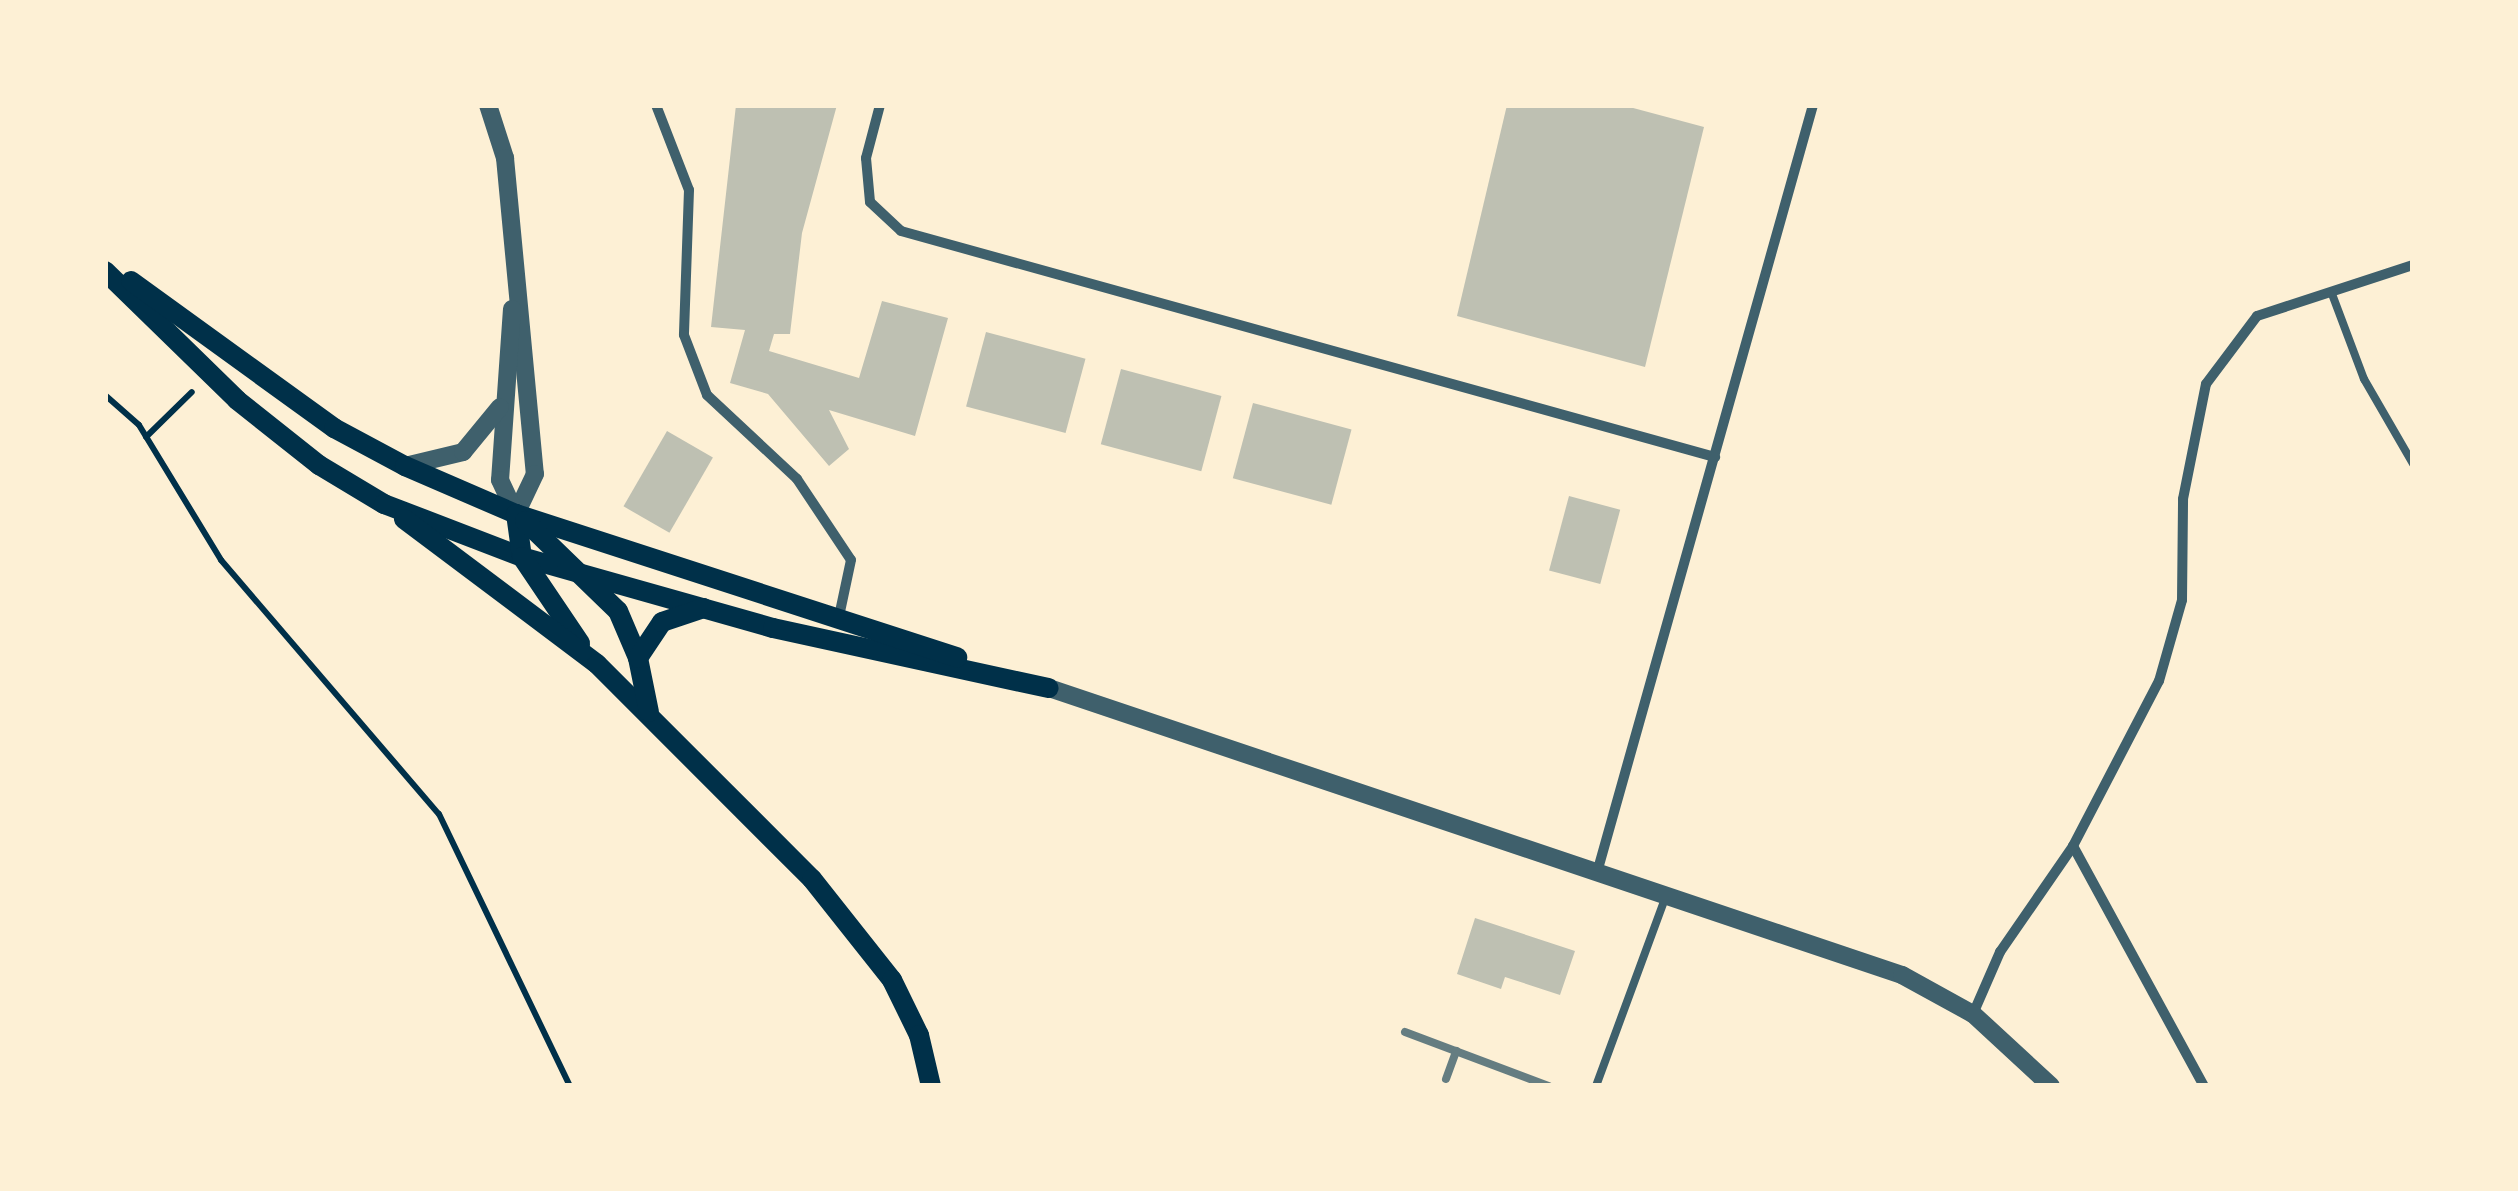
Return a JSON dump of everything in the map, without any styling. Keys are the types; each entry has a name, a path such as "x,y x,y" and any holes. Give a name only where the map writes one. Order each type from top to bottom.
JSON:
{"main road":[{"path":"105,262 334,428 405,466 516,514 1049,688"},
{"path":"105,271 211,374 319,465 384,504 597,664 649,712 852,924 892,980 919,1036 932,1086"},
{"path":"384,504 522,557 704,608 1049,688"},
{"path":"516,514 522,557 597,664"},
{"path":"516,514 589,576 618,611 638,658 649,712"},
{"path":"638,658 662,622 704,608"}],"street":[{"path":"488,105 506,158 535,474 516,514"},
{"path":"656,105 689,190 684,334 707,395 797,479 851,560 834,641"},
{"path":"880,105 866,158 870,202 901,232 1716,457"},
{"path":"1598,869 1813,105"},
{"path":"1973,1014 2000,952 2072,846 2158,681 2182,600 2183,500 2206,384 2258,316 2413,264"},
{"path":"516,273 500,407 500,480 516,514"},
{"path":"405,466 463,452 500,407"},
{"path":"1049,688 1598,869 1902,975 1973,1014 2051,1086"},
{"path":"2072,846 2204,1086"}],"lane":[{"path":"2332,294 2364,378 2413,464"},
{"path":"1596,1086 1667,893"}],"path":[{"path":"146,437 211,374"},
{"path":"105,395 146,437 221,560 438,814 570,1086"}],"building":[{"path":"736,105 837,105 802,233 790,334 774,334 769,351 859,378 882,301 948,318 915,436 829,410 849,449 829,466 768,394 730,383 745,330 711,327"},
{"path":"1507,105 1622,105 1704,127 1645,367 1457,316"},
{"path":"986,332 1085,359 1066,433 966,406"},
{"path":"1121,369 1221,396 1201,471 1101,444"},
{"path":"1253,403 1352,429 1331,505 1233,478"},
{"path":"667,431 713,457 669,533 624,506"},
{"path":"1569,496 1620,510 1600,584 1549,570"},
{"path":"1475,918 1575,951 1560,995 1505,977 1501,989 1457,974"}],"railway":[{"path":"1405,1032 1549,1086"},
{"path":"1446,1079 1456,1051"}]}
